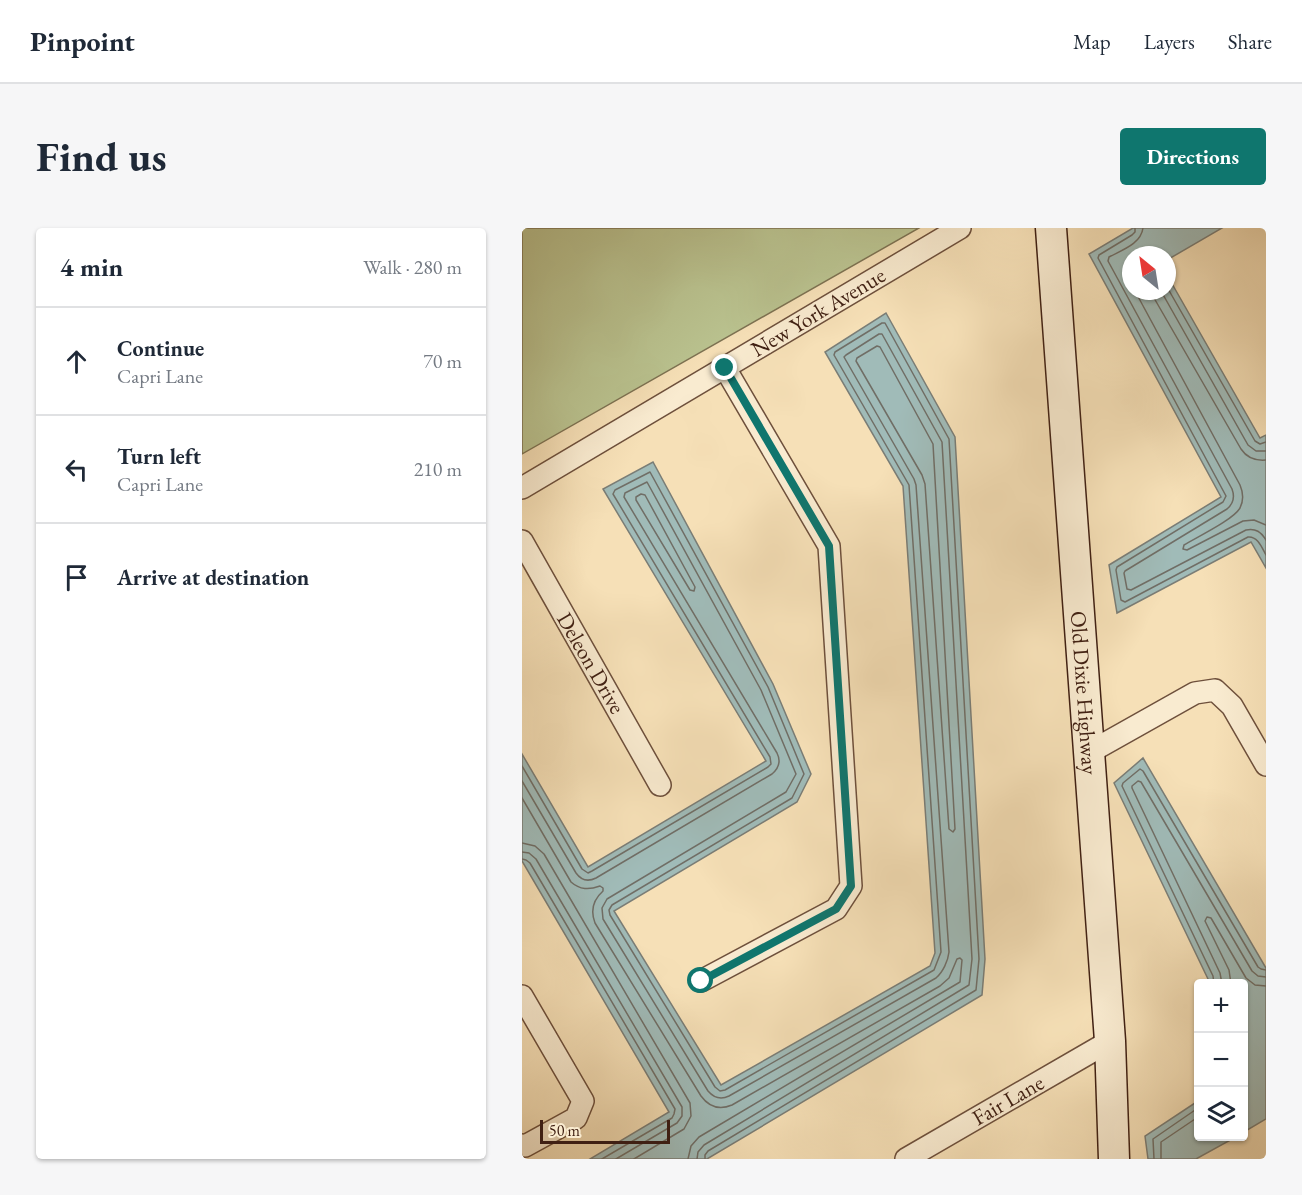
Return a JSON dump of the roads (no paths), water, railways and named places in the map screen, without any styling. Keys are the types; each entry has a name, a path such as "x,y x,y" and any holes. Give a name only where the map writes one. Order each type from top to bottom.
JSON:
{"street":[{"name":"New York Avenue","path":"522,488 960,228"},
{"name":"Old Dixie Highway","path":"1051,228 1110,1041 1114,1159"},
{"path":"701,981 836,909 851,886 829,546 725,368"},
{"name":"Deleon Drive","path":"522,541 660,785"},
{"path":"1090,752 1196,693 1215,690 1232,706 1266,765"},
{"path":"522,996 583,1101 576,1118 525,1146 522,1145"},
{"name":"Fair Lane","path":"906,1159 1110,1041"}],"water":[{"path":"1133,228 1222,228 1176,255 1176,246 1122,246 1122,300 1176,300 1176,291 1260,438 1266,435 1266,568 1251,542 1117,613 1109,565 1221,497 1089,254"},
{"path":"886,313 955,437 985,959 982,995 707,1159 590,1159 669,1112 522,861 522,754 588,867 766,761 603,489 653,462 773,684 811,774 797,802 614,911 721,1085 930,966 935,953 903,486 825,352"},
{"path":"1143,758 1266,968 1266,1119 1248,1130 1248,979 1208,979 1114,783"},
{"path":"1194,1104 1194,1141 1229,1141 1196,1159 1148,1159 1145,1136"}]}
